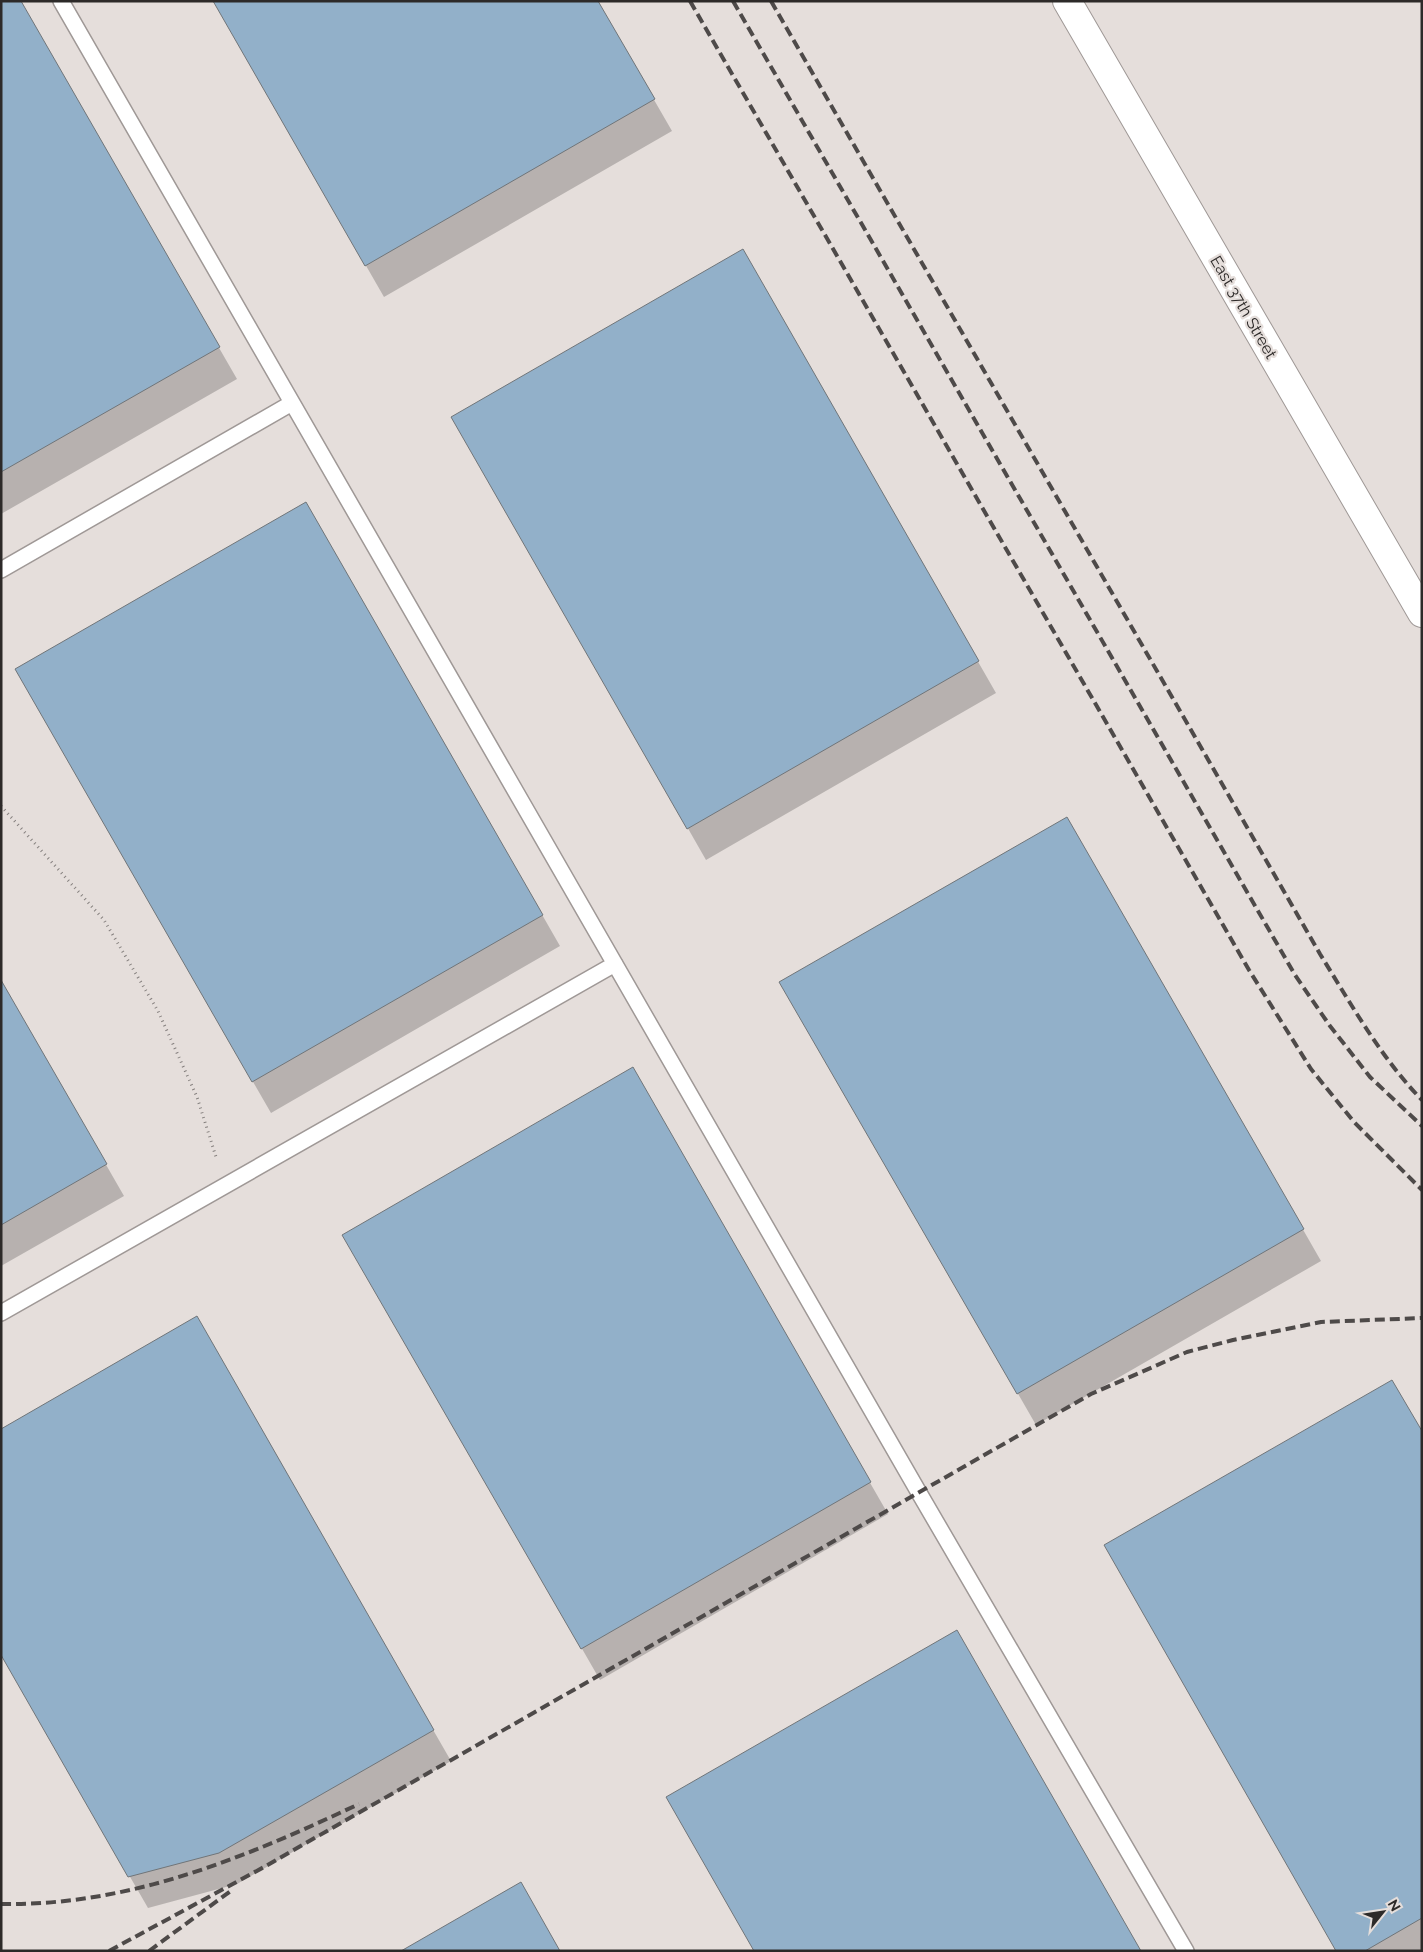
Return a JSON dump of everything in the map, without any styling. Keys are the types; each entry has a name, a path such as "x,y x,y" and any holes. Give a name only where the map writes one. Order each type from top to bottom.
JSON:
{"street":[{"name":"East 37th Street","path":"1067,1 1422,613"}],"lane":[{"path":"60,1 1186,1951"},
{"path":"1,570 292,403"},
{"path":"1,1312 615,964"}],"path":[{"path":"1,806 104,920 158,1010 197,1097 225,1186"}],"building":[{"path":"1,1 21,1 220,347 1,472"},
{"path":"213,1 598,1 655,99 365,266"},
{"path":"743,249 979,661 687,829 451,417"},
{"path":"306,502 543,915 252,1082 15,669"},
{"path":"1067,817 1304,1229 1017,1394 779,982"},
{"path":"1,980 107,1164 1,1225"},
{"path":"633,1067 871,1482 581,1649 342,1235"},
{"path":"197,1316 434,1730 219,1853 128,1877 1,1655 1,1429"},
{"path":"1392,1380 1422,1431 1422,1918 1365,1951 1336,1951 1104,1545"},
{"path":"957,1630 1141,1951 754,1951 666,1797"},
{"path":"521,1882 560,1951 401,1951"}],"railway":[{"path":"690,1 1249,970 1311,1069 1354,1122 1422,1190"},
{"path":"733,1 1295,975 1330,1026 1370,1077 1422,1126"},
{"path":"771,1 1320,954 1380,1049 1422,1100"},
{"path":"109,1951 264,1867 1091,1394 1187,1352 1233,1340 1321,1322 1422,1318"},
{"path":"1,1904 49,1902 95,1897 185,1875 273,1843 359,1804"},
{"path":"149,1951 232,1890"}]}
